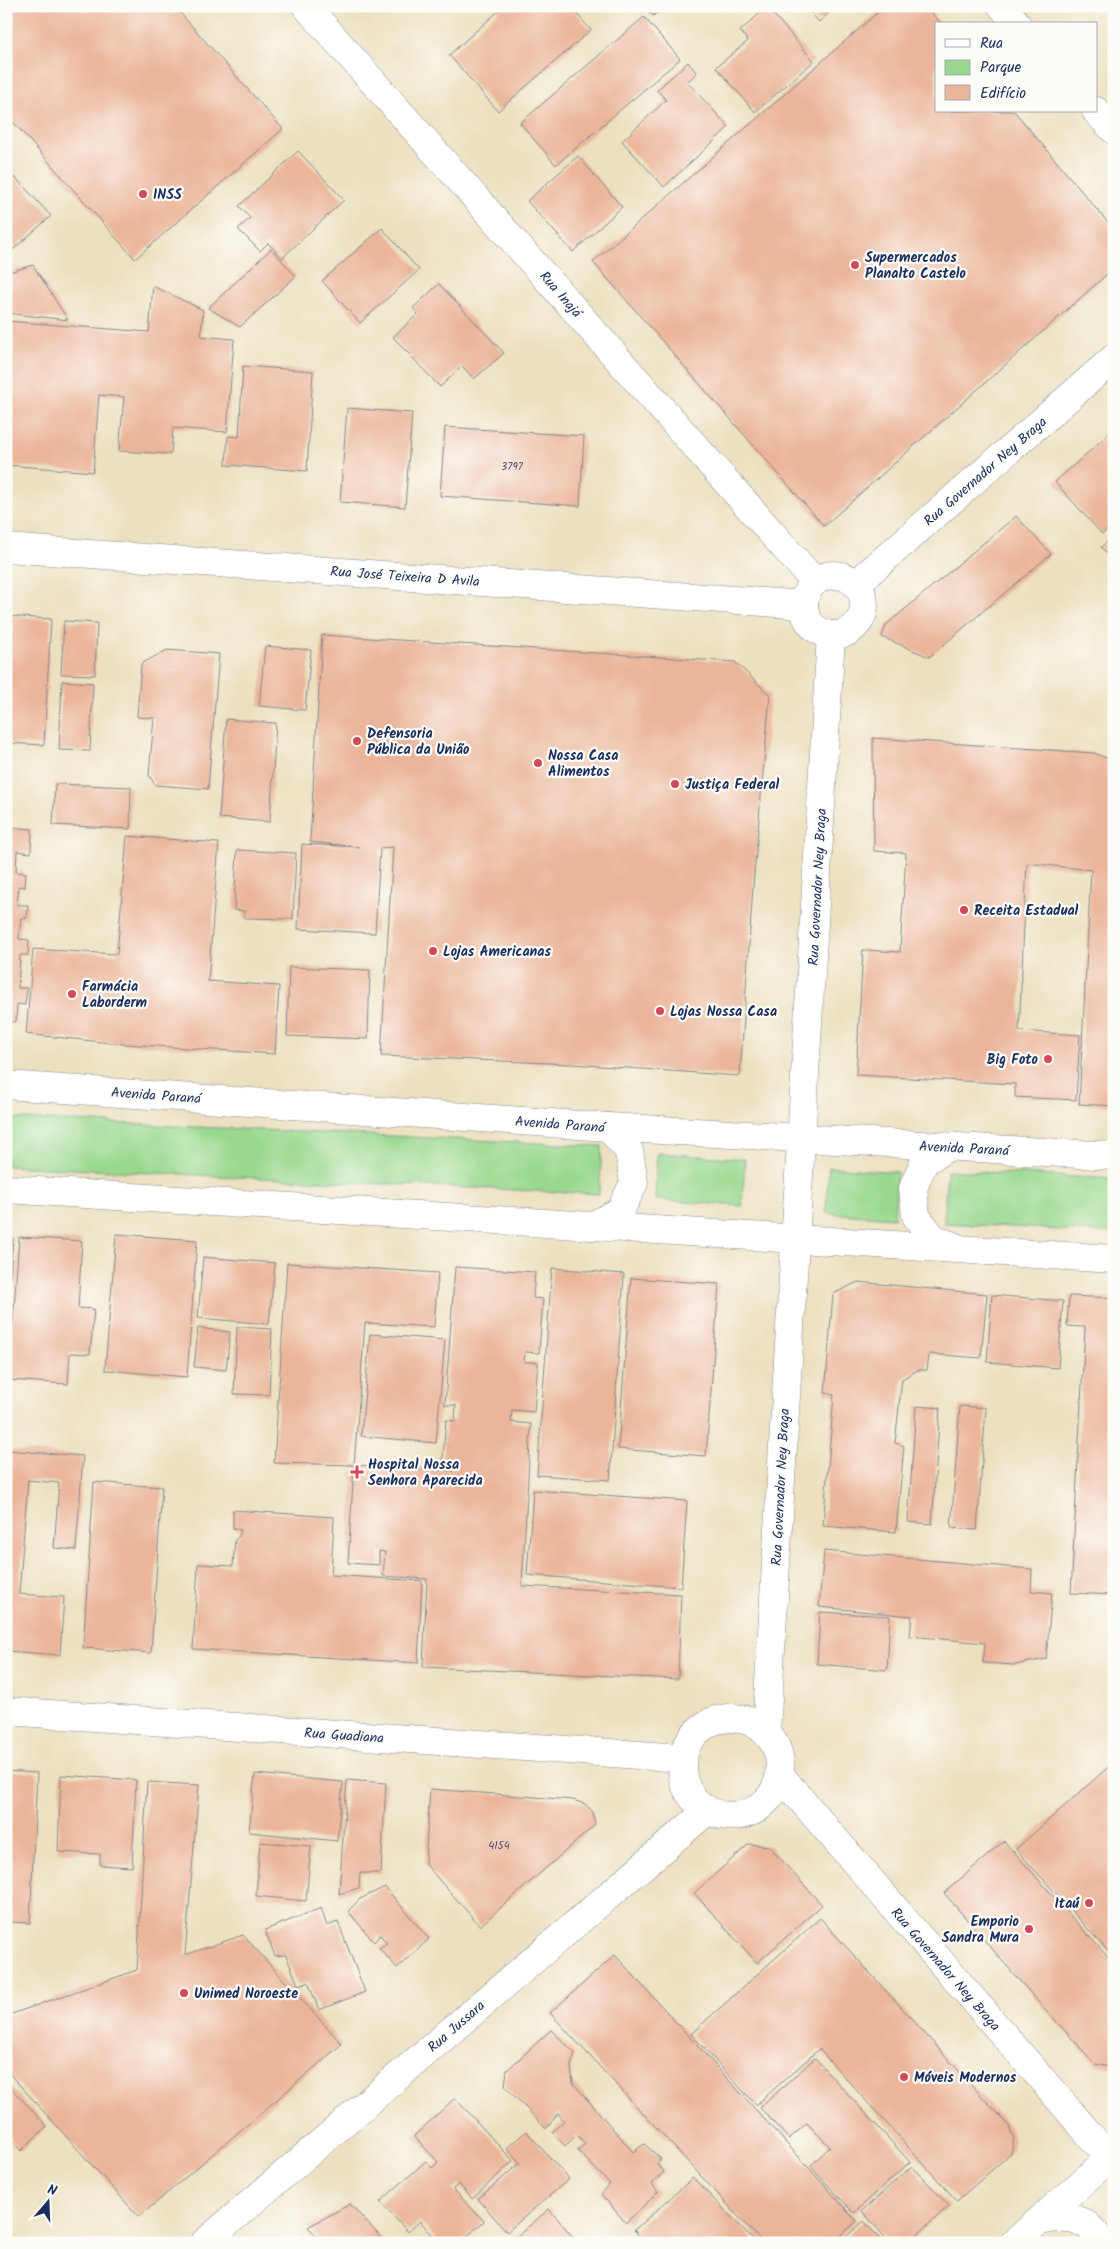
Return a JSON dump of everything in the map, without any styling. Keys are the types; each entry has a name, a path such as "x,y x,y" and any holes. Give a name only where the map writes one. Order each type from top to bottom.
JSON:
{"street":[{"name":"Rua Inajá","path":"306,6 809,593"},
{"path":"1002,6 1015,22"},
{"path":"1098,105 1114,112"},
{"path":"1097,112 1114,130"},
{"name":"Rua Governador Ney Braga","path":"856,584 1114,358"},
{"name":"Rua José Teixeira D Avila","path":"6,548 809,593"},
{"path":"828,575 838,575 856,584 862,592 864,602 861,620 846,633 831,635 818,630 810,624 805,614 809,593 828,575"},
{"name":"Rua Governador Ney Braga","path":"766,1733 831,635"},
{"name":"Avenida Paraná","path":"6,1085 802,1140 1114,1156"},
{"path":"592,1226 620,1211 634,1183 629,1151 608,1127"},
{"path":"948,1147 924,1162 913,1188 916,1216 933,1238 958,1249"},
{"path":"6,1189 1114,1259"},
{"name":"Rua Guadiana","path":"6,1711 682,1758"},
{"path":"724,1718 739,1718 754,1724 766,1733 775,1745 779,1760 779,1774 775,1788 768,1798 752,1810 733,1816 708,1810 690,1794 684,1782 682,1758 688,1744 697,1732 709,1723 724,1718"},
{"name":"Rua Governador Ney Braga","path":"779,1774 1112,2159"},
{"name":"Rua Jussara","path":"204,2243 708,1810"},
{"path":"1014,2243 1112,2159"},
{"path":"1037,2222 1058,2216 1079,2220 1097,2233 1102,2243"}],"green space":[{"path":"6,1118 602,1146 599,1194 6,1166"},
{"path":"657,1153 745,1159 742,1206 655,1200"},
{"path":"829,1167 897,1172 894,1218 826,1213"},
{"path":"947,1170 1114,1179 1114,1233 944,1223"}],"building":[{"name":"INSS","path":"6,6 174,6 283,129 135,259 6,114"},
{"path":"504,6 570,6 591,30 498,111 449,55"},
{"path":"644,6 664,6 653,16"},
{"path":"805,6 836,6 819,22"},
{"name":"Supermercados Planalto Castelo","path":"885,6 926,6 939,22 935,22 935,112 1015,112 1114,230 1114,268 824,526 593,262"},
{"path":"767,7 814,61 755,112 716,67 748,41 740,31"},
{"path":"644,17 680,59 556,165 520,123"},
{"path":"688,62 697,73 687,82 729,127 664,187 622,141 666,100 657,90"},
{"path":"298,151 344,200 282,258 268,243 260,251 238,229 250,218 239,206"},
{"path":"578,156 622,207 573,252 527,201"},
{"path":"15,177 51,216 6,256 6,185"},
{"path":"382,228 419,270 360,323 322,281"},
{"path":"271,249 296,276 240,327 208,308"},
{"path":"33,265 68,320 6,313 6,273"},
{"path":"439,284 504,353 474,379 462,366 440,387 393,337 418,314 413,308"},
{"path":"153,286 203,310 201,336 234,339 227,432 173,428 171,454 119,451 124,397 99,395 93,472 6,465 6,321 149,332"},
{"path":"243,366 313,371 307,471 226,465 228,436 239,437"},
{"path":"347,408 412,413 405,507 340,502"},
{"path":"445,427 584,436 580,506 440,496"},
{"path":"1114,429 1114,524 1102,534 1055,482"},
{"path":"1016,516 1051,554 929,657 882,637 886,625"},
{"path":"1114,536 1114,563 1101,547"},
{"path":"6,616 51,619 44,745 6,743"},
{"path":"64,621 97,623 95,675 61,674"},
{"path":"322,635 735,662 770,695 753,886 740,1076 572,1064 381,1056 393,847 380,848 375,933 298,929 302,844 359,847 310,842"},
{"path":"265,646 311,650 305,710 259,706"},
{"path":"167,650 219,654 208,789 155,785 149,775 154,718 137,717 141,664"},
{"path":"62,681 93,683 90,751 59,750"},
{"path":"226,719 276,723 270,822 219,818"},
{"name":"Receita Estadual","path":"873,738 1094,753 1114,761 1114,1106 1079,1104 1091,870 1027,863 1019,1031 1080,1035 1076,1100 1015,1097 1015,1084 856,1075 863,950 900,952 906,853 874,851"},
{"path":"55,784 131,787 130,829 53,825"},
{"path":"6,827 32,829 31,853 17,851 16,872 26,873 25,887 19,886 17,905 28,905 27,918 21,918 19,939 29,940 28,955 20,955 18,988 27,988 25,1005 17,1004 16,1022 6,1021"},
{"path":"127,836 219,843 208,981 279,986 275,1054 111,1043 26,1034 33,949 117,954"},
{"path":"237,850 296,853 293,919 244,918 244,911 234,910"},
{"path":"289,967 370,970 368,1039 287,1036"},
{"path":"116,1234 197,1240 187,1377 105,1370"},
{"path":"6,1237 13,1238 8,1305 6,1305"},
{"path":"19,1237 82,1241 78,1308 94,1309 90,1354 70,1353 68,1384 9,1380"},
{"path":"203,1257 275,1263 269,1324 198,1318"},
{"path":"287,1263 438,1273 434,1327 365,1323 354,1465 274,1463"},
{"path":"455,1267 535,1272 533,1298 543,1299 539,1353 525,1352 524,1362 538,1362 534,1412 512,1410 511,1422 531,1424 522,1586 681,1594 678,1679 423,1667 427,1579 383,1576 385,1552 379,1551 379,1565 348,1563 354,1465 453,1471 442,1469 446,1420 455,1421 456,1405 445,1405"},
{"path":"552,1268 624,1274 610,1480 537,1475"},
{"path":"631,1278 719,1284 706,1456 618,1449"},
{"path":"858,1282 987,1294 981,1358 929,1354 927,1370 918,1370 902,1379 895,1443 904,1446 896,1532 823,1526 834,1395 825,1393 833,1294"},
{"path":"992,1295 1063,1301 1058,1368 987,1362"},
{"path":"1069,1296 1114,1298 1114,1595 1071,1593 1085,1327 1067,1326"},
{"path":"237,1327 272,1329 269,1395 234,1394"},
{"path":"198,1328 230,1332 226,1370 194,1367"},
{"path":"370,1334 445,1340 436,1443 361,1436"},
{"path":"916,1406 940,1408 932,1524 908,1522"},
{"path":"960,1406 986,1408 977,1530 951,1528"},
{"path":"6,1450 83,1456 76,1550 54,1548 59,1483 28,1480 19,1594 64,1597 60,1655 6,1651"},
{"path":"94,1482 162,1487 151,1653 83,1648"},
{"path":"533,1490 687,1501 681,1587 527,1575"},
{"path":"233,1510 334,1517 331,1575 422,1581 418,1663 193,1649 198,1564 233,1566 235,1540 241,1530 233,1528"},
{"path":"824,1551 1032,1569 1031,1591 1052,1593 1046,1659 1015,1665 983,1663 985,1643 910,1636 912,1616 819,1607"},
{"path":"820,1612 890,1616 887,1670 817,1664"},
{"name":"Itaú","path":"1114,1762 1114,1958 1016,1849"},
{"path":"6,1771 37,1773 30,1923 6,1922"},
{"path":"255,1774 343,1782 337,1841 249,1832"},
{"path":"61,1775 136,1780 132,1867 100,1865 100,1854 58,1852"},
{"path":"347,1780 386,1783 381,1873 360,1873 359,1888 339,1894"},
{"name":"Unimed Noroeste","path":"147,1782 199,1785 185,1955 243,1935 342,2044 139,2217 6,2070 6,2016 137,1970"},
{"path":"430,1789 573,1800 585,1804 593,1812 595,1825 480,1926 425,1864"},
{"name":"Emporio Sandra Mura","path":"1004,1841 1114,1964 1114,2068 1095,2064 1025,1987 944,1893"},
{"path":"260,1842 311,1846 306,1901 256,1896"},
{"path":"749,1844 769,1846 822,1905 757,1963 694,1893"},
{"path":"385,1887 429,1939 397,1968 379,1948 387,1943 380,1935 374,1942 348,1911 360,1899"},
{"path":"321,1908 327,1926 338,1922 365,1992 319,2010 308,1982 298,1985 286,1955 275,1956 265,1930"},
{"name":"Móveis Modernos","path":"820,1918 1009,2126 1014,2139 1011,2153 957,2201 819,2049 756,2105 691,2034"},
{"path":"615,1955 857,2221 833,2243 763,2243 550,2013"},
{"path":"551,2030 575,2053 571,2066 573,2083 633,2152 644,2144 661,2159 657,2164 664,2172 652,2184 658,2192 626,2223 601,2194 610,2184 578,2151 585,2144 577,2135 565,2146 552,2132 564,2121 558,2113 546,2129 505,2086 507,2070"},
{"path":"815,2058 910,2162 854,2213 810,2166 830,2147 807,2123 789,2139 760,2108"},
{"path":"6,2083 47,2126 21,2151 6,2134"},
{"path":"455,2098 513,2161 472,2199 459,2184 453,2189 484,2221 460,2243 430,2243 435,2238 420,2221 408,2232 380,2202 426,2161 432,2168 438,2162 414,2136"},
{"path":"526,2131 569,2179 507,2232 478,2199 520,2163 507,2148"},
{"path":"912,2166 949,2206 908,2243 890,2243 862,2211"},
{"path":"693,2178 757,2243 646,2243 634,2230"},
{"path":"350,2204 386,2243 312,2243 318,2237 308,2227"},
{"path":"549,2209 578,2243 520,2243 515,2238"},
{"path":"864,2221 883,2243 839,2243"}],"place":[{"name":"INSS","path":"143,194"},
{"name":"Supermercados Planalto Castelo","path":"855,265"},
{"name":"Defensoria Pública da União","path":"357,741"},
{"name":"Nossa Casa Alimentos","path":"538,763"},
{"name":"Justiça Federal","path":"675,784"},
{"name":"Receita Estadual","path":"964,910"},
{"name":"Lojas Americanas","path":"433,951"},
{"name":"Farmácia Laborderm","path":"72,994"},
{"name":"Lojas Nossa Casa","path":"660,1011"},
{"name":"Big Foto","path":"1048,1059"},
{"name":"Hospital Nossa Senhora Aparecida","path":"357,1472"},
{"name":"Itaú","path":"1089,1903"},
{"name":"Emporio Sandra Mura","path":"1029,1929"},
{"name":"Unimed Noroeste","path":"184,1993"},
{"name":"Móveis Modernos","path":"904,2077"}]}
